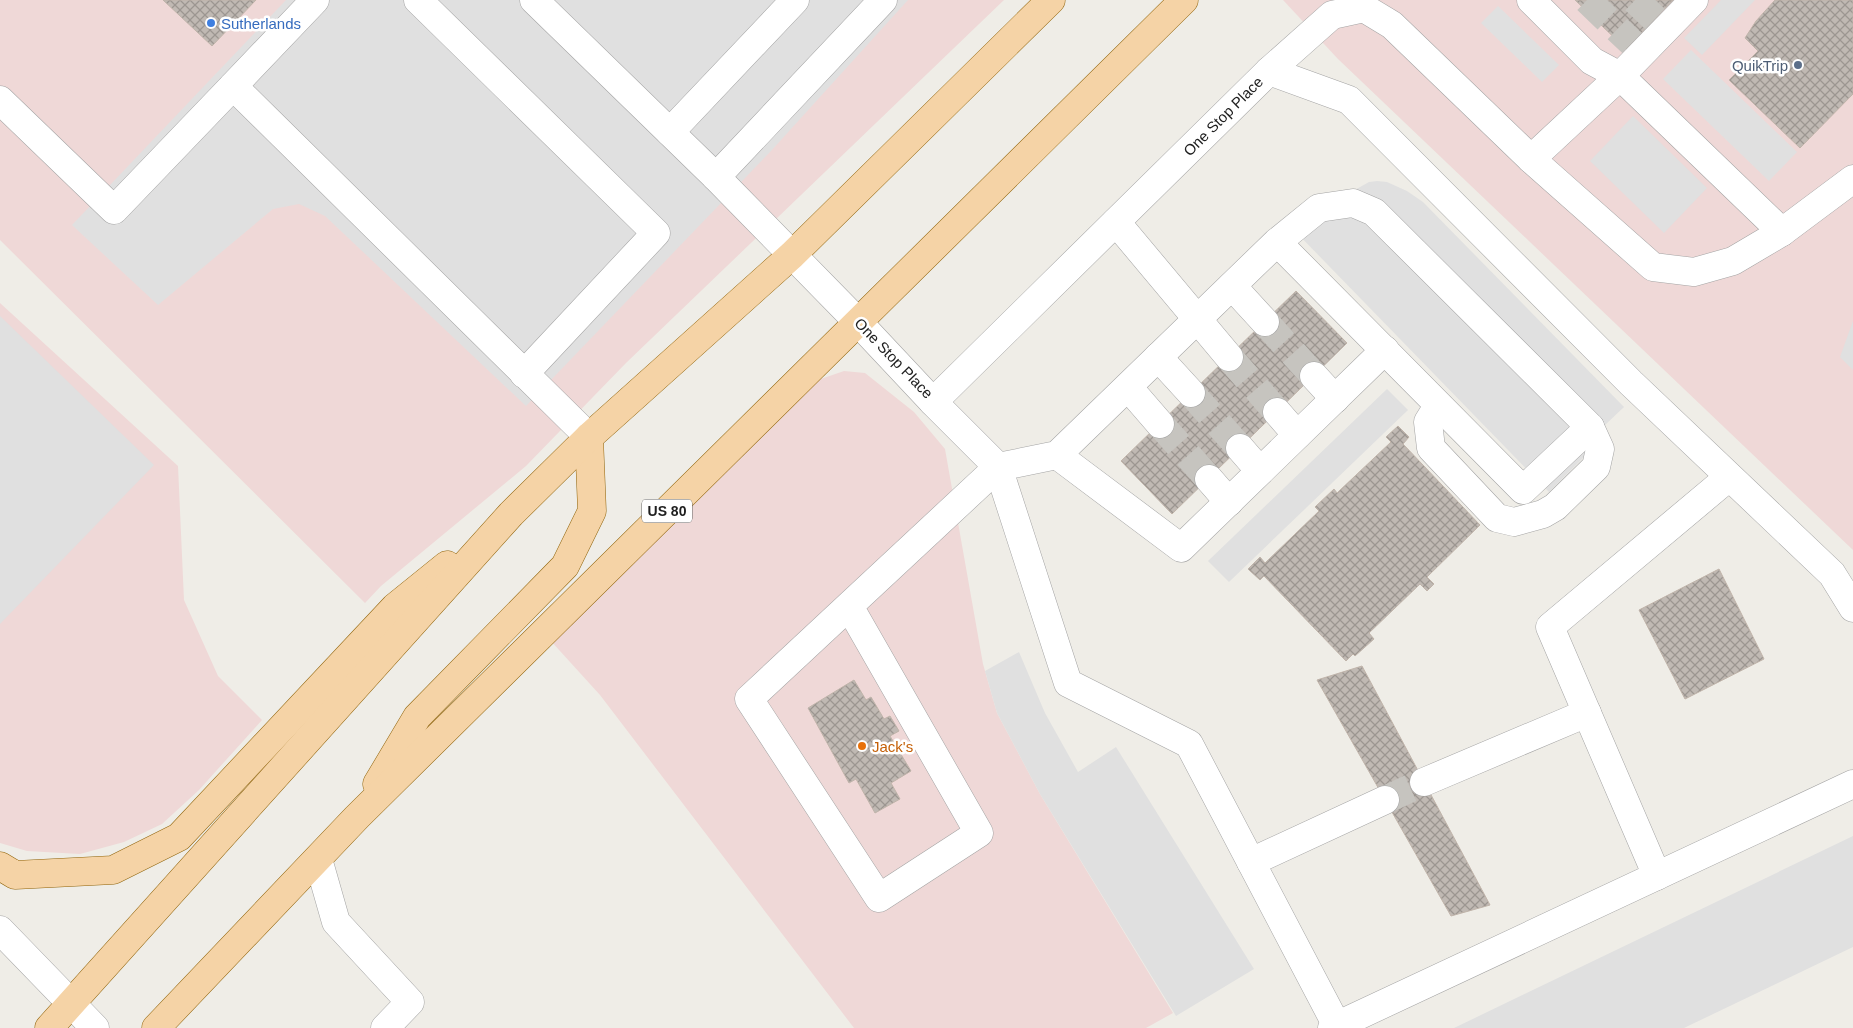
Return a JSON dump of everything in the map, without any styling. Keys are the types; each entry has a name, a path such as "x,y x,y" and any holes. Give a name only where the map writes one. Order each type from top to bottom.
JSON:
{"main road":[{"path":"49,1028 511,514 589,437 792,255 1051,0"},
{"name":"US 80","path":"156,1028 357,817 1184,0"},
{"path":"357,817 417,717 565,566 592,511 589,437"},
{"path":"0,866 15,875 113,870 179,837 395,607 511,514"}],"street":[{"path":"0,100 114,210 315,0"},
{"path":"418,0 656,233 524,374"},
{"name":"One Stop Place","path":"534,0 716,177 857,321 933,402 1269,71 1332,15 1364,8 1392,25 1531,158 1653,267 1694,272 1733,261 1782,232 1853,179"},
{"path":"670,132 795,0"},
{"path":"716,177 883,0"},
{"path":"1531,0 1592,61 1620,76 1782,232"},
{"path":"1531,158 1620,76 1637,48 1660,24 1694,0"},
{"path":"1269,71 1349,100 1631,383 1832,574 1853,608"},
{"path":"233,86 589,437"},
{"path":"849,606 979,832 879,898 749,699 998,466 1057,456 1277,242 1319,208 1353,203 1374,212 1590,427 1600,448 1596,467 1555,507 1543,514 1514,522 1497,518 1431,448 1428,422 1438,406"},
{"path":"1116,222 1229,357"},
{"path":"1277,242 1523,490 1590,427"},
{"path":"1232,286 1265,322"},
{"path":"1057,456 1181,548 1385,350"},
{"path":"1158,357 1191,394"},
{"path":"1314,376 1335,399"},
{"path":"1128,387 1160,424"},
{"path":"933,402 998,466 1068,683 1189,744 1334,1027 1853,784"},
{"path":"1277,412 1297,435"},
{"path":"1240,448 1260,471"},
{"path":"1657,876 1550,627 1729,476"},
{"path":"1208,479 1229,502"},
{"path":"1424,782 1587,713"},
{"path":"1250,862 1385,800"},
{"path":"318,858 336,922 410,1002 385,1028"},
{"path":"0,930 70,1005"},
{"path":"0,949 70,1005 95,1028"}],"shaded area":[{"path":"0,0 1004,0 626,363 526,466 381,586 365,603 0,240"},
{"path":"286,0 908,0 771,151 526,406 325,216 299,204 273,209 158,305 72,225"},
{"path":"1283,0 1853,0 1853,550 1338,59"},
{"path":"1721,0 1755,0 1702,55 1684,38"},
{"path":"1498,6 1559,65 1542,82 1481,23"},
{"path":"1691,50 1797,152 1769,181 1663,79"},
{"path":"1633,116 1707,188 1664,233 1590,161"},
{"path":"1369,182 1387,182 1407,191 1423,202 1624,407 1604,426 1607,434 1549,492 1290,226"},
{"path":"0,303 178,466 184,600 218,676 262,720 199,790 162,824 124,842 80,854 27,851 0,843"},
{"path":"0,316 154,465 0,624"},
{"path":"1853,321 1853,370 1840,357"},
{"path":"844,371 865,373 914,412 945,449 983,664 997,713 1040,794 1173,1013 1146,1028 854,1028 600,695 550,640 815,381"},
{"path":"1387,389 1408,410 1229,582 1208,561"},
{"path":"1019,652 1045,713 1078,772 1116,747 1254,969 1176,1016 1040,794 997,713 985,671"},
{"path":"1853,836 1853,947 1684,1028 1454,1028"}],"building":[{"name":"Sutherlands","path":"163,0 256,0 212,46"},
{"path":"1575,0 1673,0 1626,49"},
{"name":"QuikTrip","path":"1775,0 1853,0 1853,94 1800,148 1729,80 1758,51 1745,38 1756,21"},
{"path":"1296,291 1347,343 1172,514 1121,461"},
{"path":"1398,426 1409,437 1403,444 1480,525 1427,577 1434,584 1427,591 1420,584 1369,633 1374,639 1355,656 1353,654 1346,661 1264,576 1260,580 1248,569 1260,557 1265,563 1319,511 1315,507 1334,489 1337,493 1391,442 1386,437"},
{"path":"1719,569 1764,659 1685,699 1639,610"},
{"path":"1362,666 1490,905 1451,916 1317,680"},
{"name":"Jack's","path":"854,680 866,700 871,697 884,719 890,716 899,731 890,736 911,771 891,783 900,799 875,813 856,779 849,783 808,708"}],"tunnel":[{"path":"1587,0 1632,43"},
{"path":"1635,0 1655,19"},
{"path":"1265,322 1314,376"},
{"path":"1229,357 1277,412"},
{"path":"1191,393 1240,448"},
{"path":"1160,424 1209,479"},
{"path":"1385,800 1424,782"}],"place":[{"name":"Sutherlands","path":"211,23"},
{"name":"QuikTrip","path":"1798,65"},
{"name":"Jack's","path":"862,746"}]}
